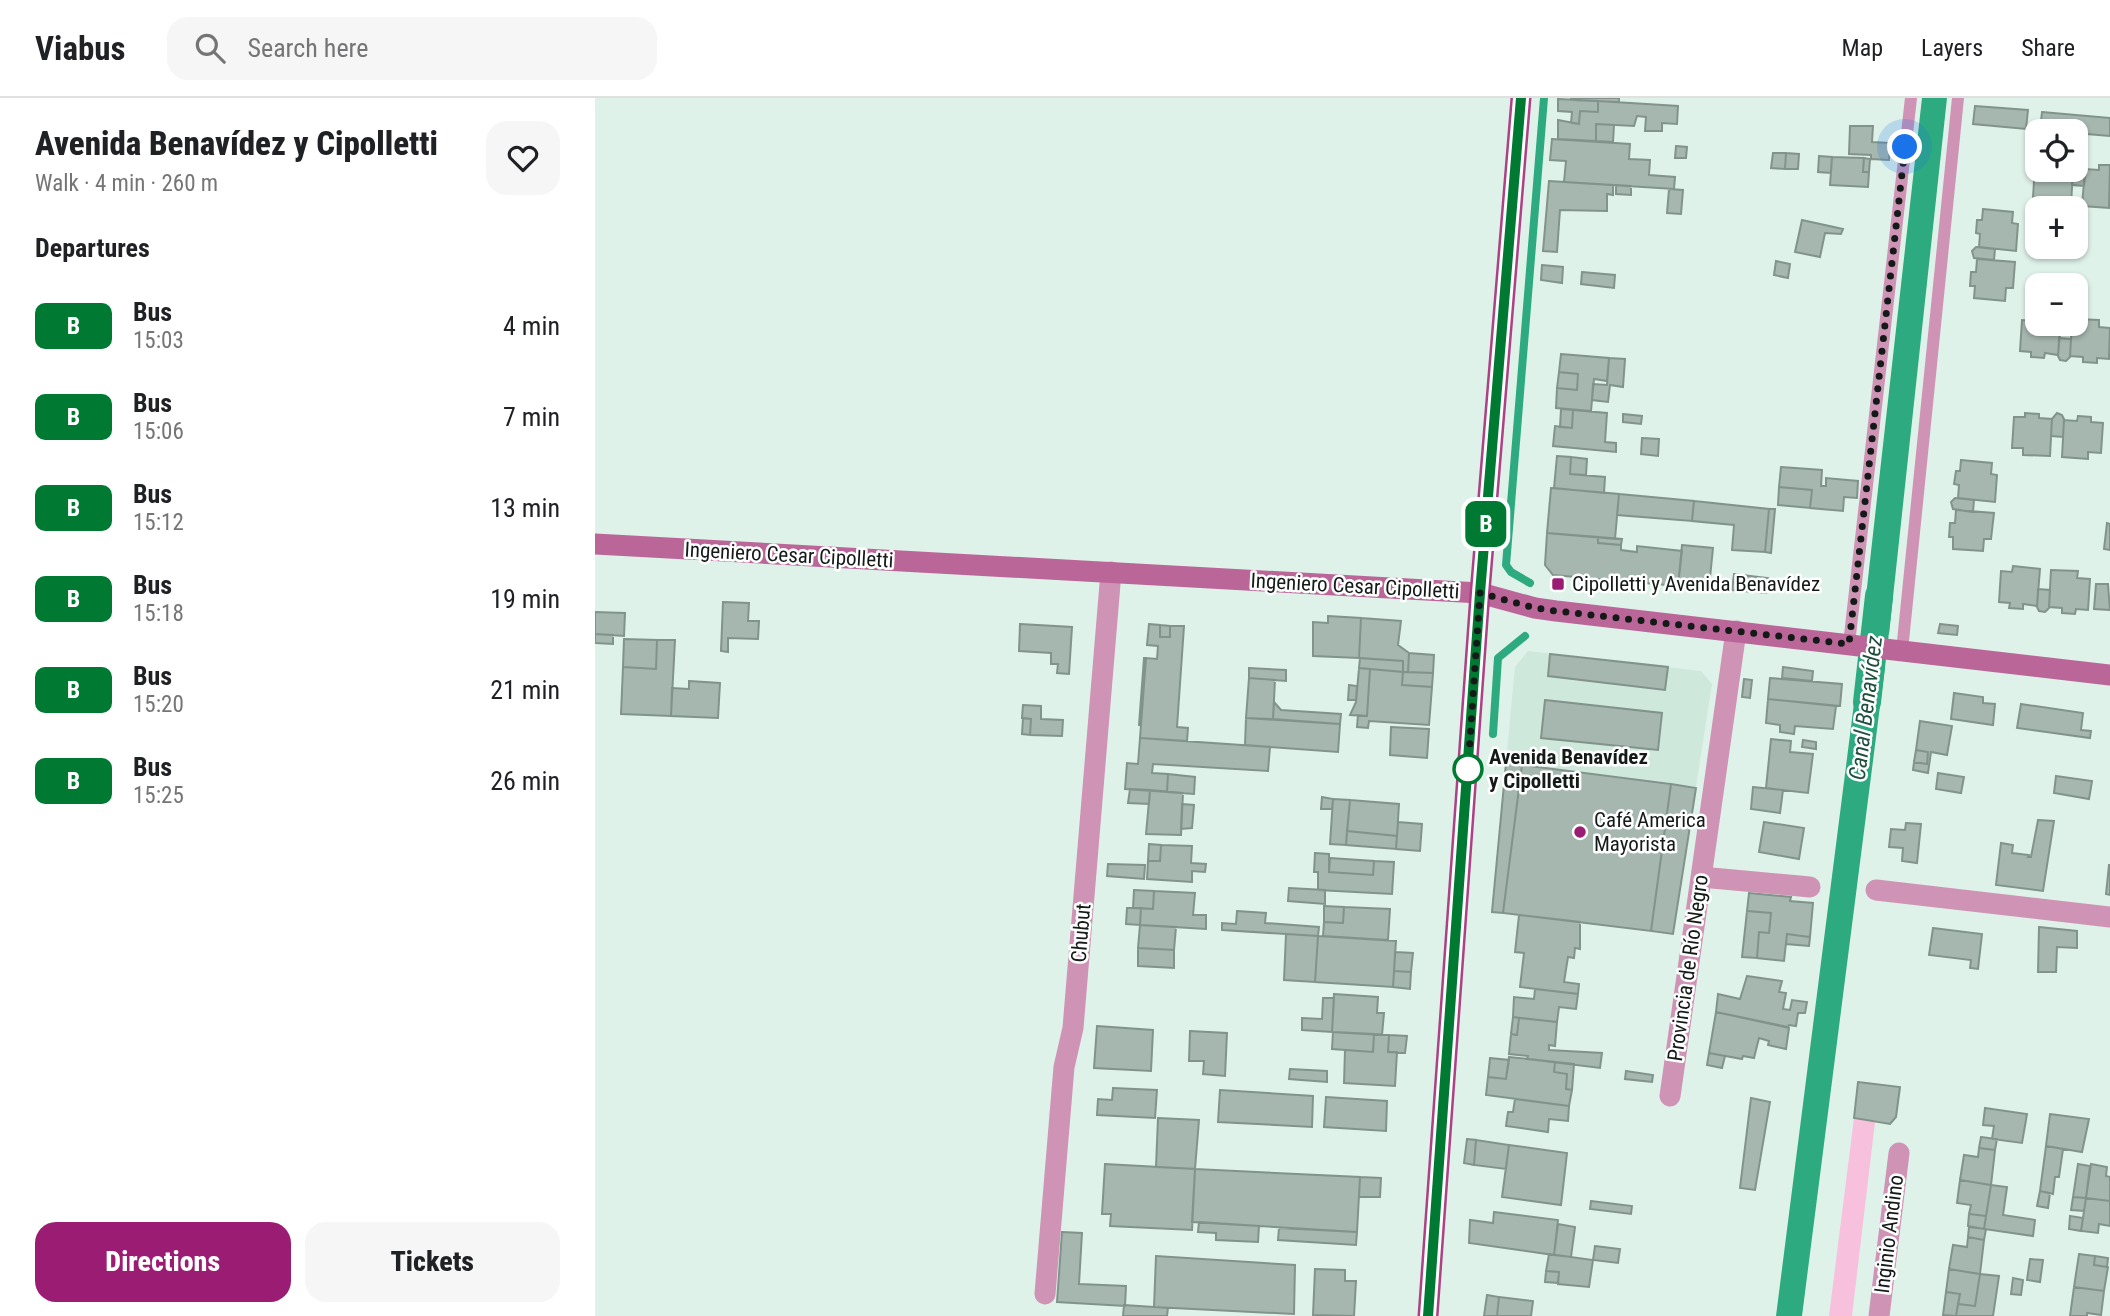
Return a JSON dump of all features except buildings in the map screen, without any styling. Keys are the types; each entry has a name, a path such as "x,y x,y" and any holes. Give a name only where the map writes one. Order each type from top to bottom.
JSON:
{"main road":[{"path":"1428,1316 1480,593 1521,98"}],"street":[{"name":"Ingeniero Cesar Cipolletti","path":"595,544 1480,593 1535,608 2110,675"},
{"name":"Chubut","path":"1045,1294 1064,1067 1073,1028 1111,572"},
{"name":"Provincia de Río Negro","path":"1670,1096 1736,631"},
{"path":"1701,877 1810,887"},
{"path":"1876,890 2110,917"},
{"name":"Inginio Andino","path":"1879,1316 1899,1153"}],"lane":[{"path":"1855,645 1911,98"},
{"path":"1894,650 1958,98"}],"shaded area":[{"path":"1528,651 1701,671 1712,684 1673,934 1492,912 1515,667"},
{"path":"1854,1118 1875,1122 1852,1316 1829,1316"}],"water":[{"path":"1922,98 1947,98 1889,634 1862,632"},
{"path":"1859,664 1885,667 1802,1316 1776,1316"}],"waterway":[{"path":"1530,583 1511,572 1506,565 1544,98"},
{"name":"Canal Benavídez","path":"1867,702 1879,596"},
{"path":"1493,734 1498,658 1525,636"}],"bus line":[{"name":"B","path":"1428,1316 1480,593 1521,98"}],"place":[{"name":"Cipolletti y Avenida Benavídez","path":"1558,584"},
{"name":"Avenida Benavídez y Cipolletti","path":"1468,769"},
{"name":"Café America Mayorista","path":"1580,832"}],"route":[{"path":"1468,769 1480,593 1556,611 1849,644 1905,147"}]}
